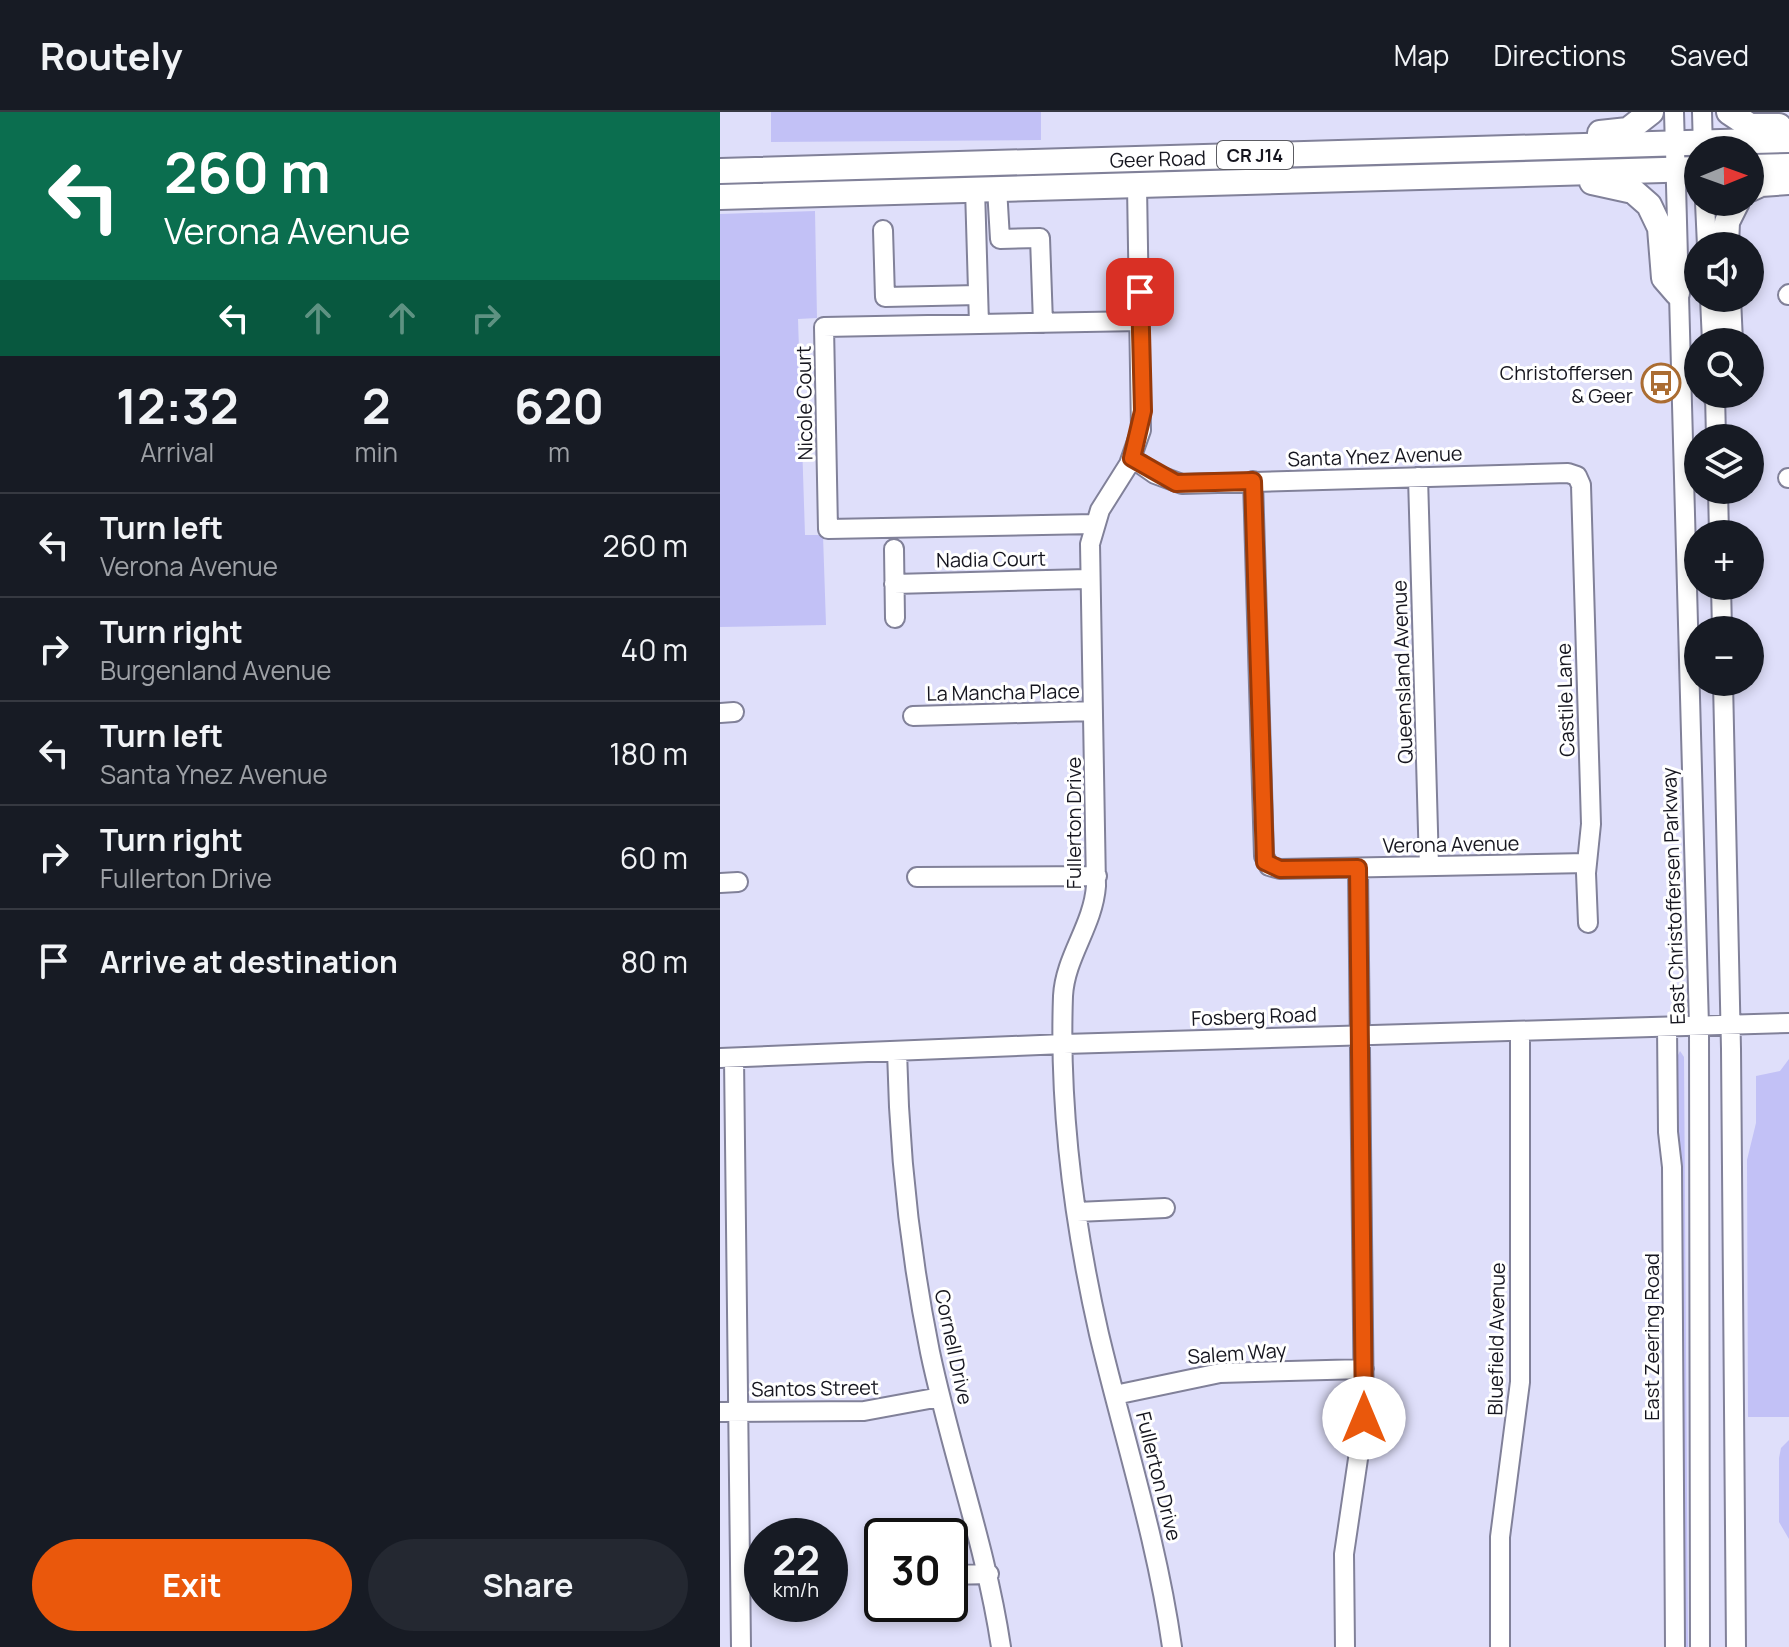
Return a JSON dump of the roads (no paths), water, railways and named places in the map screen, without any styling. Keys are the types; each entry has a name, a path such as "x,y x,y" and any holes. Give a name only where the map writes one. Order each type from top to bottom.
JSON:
{"main road":[{"path":"1575,146 1593,133 1636,126 1651,112"},
{"path":"1729,112 1750,126 1789,126"},
{"name":"Geer Road","path":"1764,142 1789,140"},
{"name":"Geer Road","path":"720,171 1684,145"},
{"path":"1764,167 1789,166"},
{"name":"Geer Road","path":"720,197 1684,169"},
{"path":"1577,172 1597,184 1633,191 1649,205 1660,228 1664,278 1677,293"},
{"path":"1764,184 1789,182"}],"street":[{"name":"East Christoffersen Parkway","path":"1674,112 1674,144 1684,165"},
{"path":"1702,112 1703,136"},
{"name":"Fullerton Drive","path":"1137,186 1142,417 1132,458 1095,524 1088,579 1097,876 1089,922 1065,981 1064,1044 1068,1135 1094,1311 1154,1543 1172,1647"},
{"path":"986,188 1000,239"},
{"path":"979,324 976,240 986,188"},
{"name":"East Christoffersen Parkway","path":"1684,197 1677,293 1699,1026 1700,1647"},
{"path":"883,230 885,297 978,295"},
{"path":"976,240 1040,238 1043,323"},
{"name":"Nicole Court","path":"1095,524 828,529 824,327 1141,321"},
{"name":"Santa Ynez Avenue","path":"1132,458 1176,483 1568,473 1577,476"},
{"name":"Castile Lane","path":"1577,476 1581,485 1590,794 1588,923"},
{"name":"Queensland Avenue","path":"1418,477 1429,866"},
{"name":"Verona Avenue","path":"1253,481 1264,856 1269,866 1280,869 1587,863"},
{"path":"894,549 895,618"},
{"name":"Nadia Court","path":"894,584 1088,579"},
{"path":"1723,696 1731,1025 1736,1647"},
{"name":"La Mancha Place","path":"913,716 1093,711"},
{"path":"1345,1647 1344,1554 1364,1418 1358,868"},
{"path":"917,877 1097,876"},
{"name":"Fosberg Road","path":"727,1058 1064,1044 1789,1023"},
{"name":"East Zeering Road","path":"1667,1027 1668,1139 1672,1167 1675,1647"},
{"name":"Bluefield Avenue","path":"1500,1647 1500,1537 1520,1382 1520,1031"},
{"name":"Cornell Drive","path":"897,1051 907,1217 940,1397 989,1574 1001,1647"},
{"path":"727,1058 729,1412 741,1647"},
{"path":"1077,1212 1165,1208"},
{"name":"Salem Way","path":"1115,1395 1220,1373 1364,1369"},
{"name":"Santos Street","path":"729,1412 864,1411 940,1397"},
{"path":"968,1575 989,1574"},
{"path":"720,1577 739,1577"}],"place":[{"name":"Christoffersen & Geer","path":"1661,383"}]}
